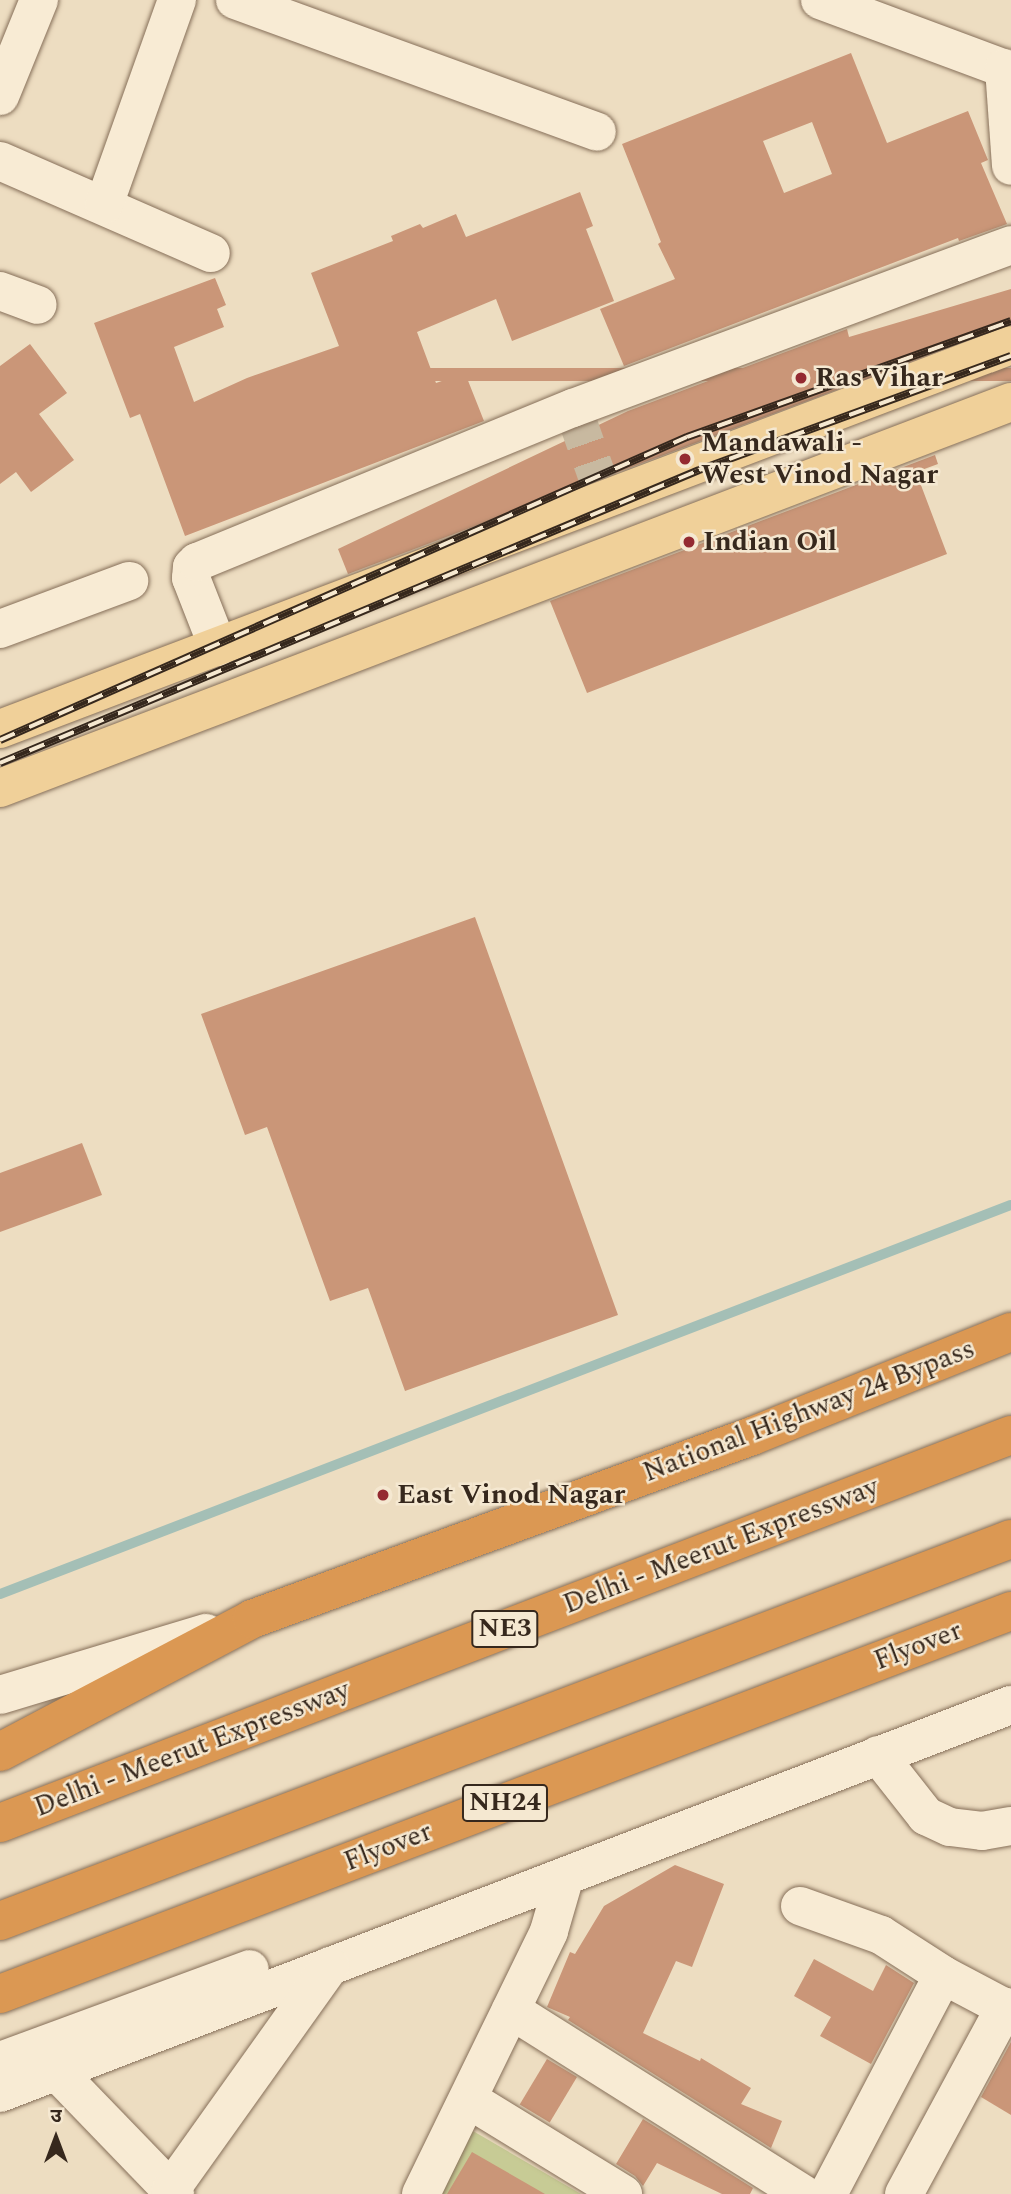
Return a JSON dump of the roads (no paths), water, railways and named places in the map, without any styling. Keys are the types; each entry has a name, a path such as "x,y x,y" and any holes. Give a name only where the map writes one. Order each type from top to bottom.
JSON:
{"highway":[{"name":"National Highway 24 Bypass","path":"252,1619 752,1436 1011,1332"},
{"name":"Delhi - Meerut Expressway","path":"0,1823 1011,1435"},
{"path":"0,1921 1011,1539"},
{"name":"Flyover","path":"0,1994 1011,1611"},
{"path":"0,1752 252,1619"}],"main road":[{"path":"0,729 1011,345"},
{"path":"0,788 1011,401"},
{"path":"763,439 785,488"}],"street":[{"path":"0,96 39,0"},
{"path":"104,205 177,0"},
{"path":"235,0 597,132"},
{"path":"820,0 1007,70 1011,166"},
{"path":"0,161 211,253"},
{"path":"218,647 191,578 192,567 197,562 573,408 1011,244"},
{"path":"0,291 38,305"},
{"path":"0,629 129,580"},
{"path":"0,1695 252,1619"},
{"path":"0,2061 492,1880 1011,1681"},
{"path":"0,2093 1011,1705"},
{"path":"878,1755 926,1816 950,1827 982,1830 1011,1826"},
{"path":"421,2194 549,1931 565,1876"},
{"path":"800,1906 881,1935 943,1975 1008,2009 904,2194"},
{"path":"57,2071 173,2192 330,1966"},
{"path":"828,2194 943,1975"},
{"path":"512,2010 803,2194"},
{"path":"468,2099 623,2194"}],"waterway":[{"path":"0,1594 1011,1205"}],"tunnel":[{"path":"573,408 605,499"}],"railway":[{"path":"0,740 687,437 1011,321"},
{"path":"0,763 699,470 1011,356"}],"place":[{"name":"Ras Vihar","path":"801,378"},
{"name":"Mandawali - West Vinod Nagar","path":"685,459"},
{"name":"Indian Oil","path":"689,542"},
{"name":"East Vinod Nagar","path":"383,1495"}]}
